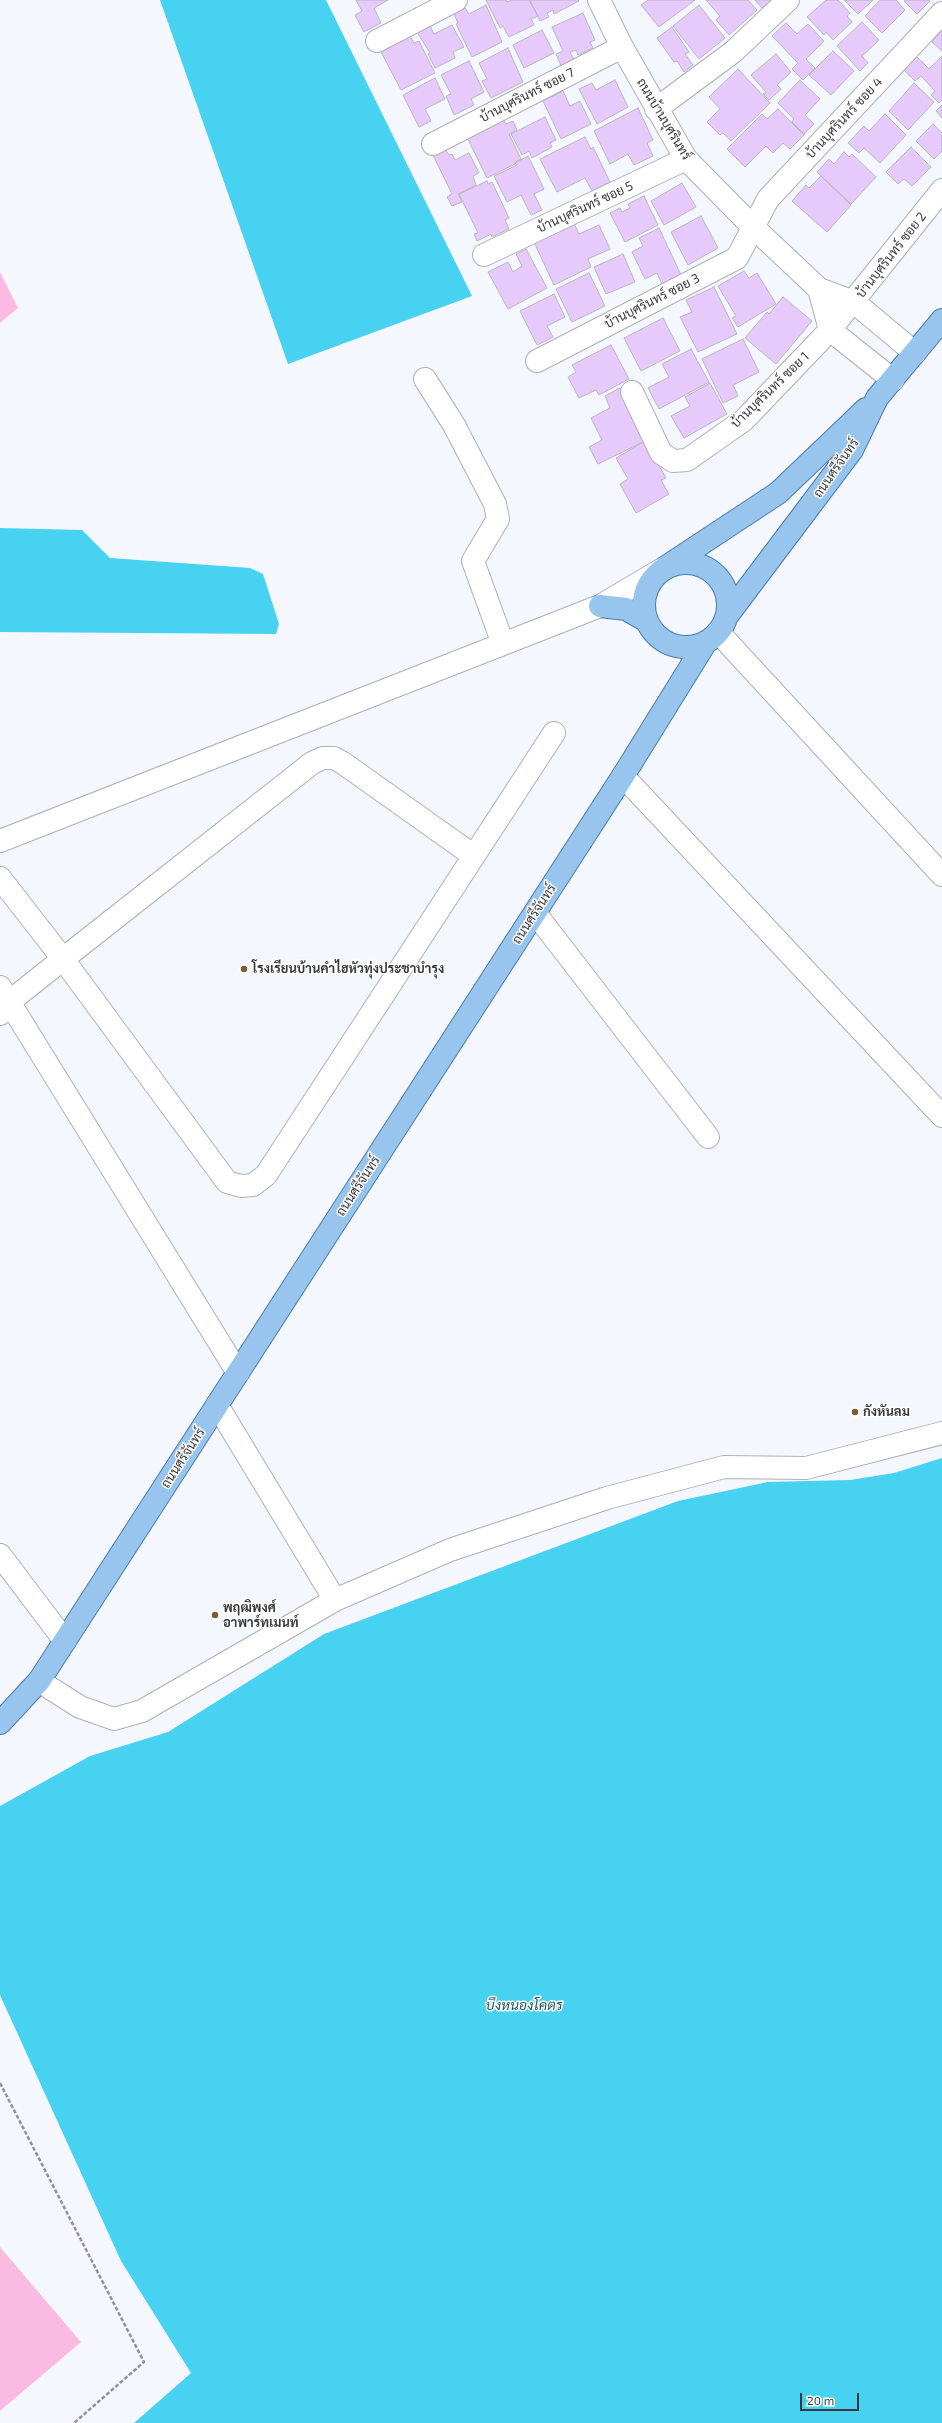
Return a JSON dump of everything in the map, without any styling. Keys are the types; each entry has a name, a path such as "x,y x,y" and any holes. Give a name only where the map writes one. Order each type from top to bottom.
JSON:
{"main road":[{"name":"ถนนศรีจันทร์","path":"0,1723 39,1681 717,630 852,450 878,398 942,320"},
{"path":"647,621 644,609 646,591 656,575 778,493 878,398"},
{"path":"600,606 626,609 647,621 661,639 671,644 683,647 695,646 717,630 727,595 717,576 706,567 693,563 679,563 666,567"},
{"path":"671,644 678,667 673,696"}],"street":[{"path":"377,41 456,0"},
{"name":"ถนนบ้านบุศรินทร์","path":"600,0 622,47 656,109 686,159 753,227 819,289"},
{"path":"656,109 733,52 788,0"},
{"name":"บ้านบุศรินทร์ ซอย 4","path":"753,227 768,199 942,13"},
{"name":"บ้านบุศรินทร์ ซอย 7","path":"433,144 622,47"},
{"name":"บ้านบุศรินทร์ ซอย 5","path":"484,255 686,159"},
{"name":"บ้านบุศรินทร์ ซอย 2","path":"830,330 854,302 942,190"},
{"name":"บ้านบุศรินทร์ ซอย 3","path":"537,361 737,258 753,227"},
{"path":"819,289 854,302 915,353"},
{"path":"819,289 830,330 893,380"},
{"name":"บ้านบุศรินทร์ ซอย 1","path":"632,392 661,453 673,461 687,460 744,420 830,330"},
{"path":"425,379 454,425 495,504 498,519 473,561 503,644"},
{"path":"0,841 600,606 666,567"},
{"path":"717,630 942,875"},
{"path":"0,878 63,959 227,1182 242,1186 253,1184 266,1175 554,733"},
{"path":"238,1373 3,1001 63,959 312,763 323,758 334,758 343,763 474,856"},
{"path":"623,776 942,1116"},
{"path":"535,913 708,1136"},
{"path":"217,1405 335,1600"},
{"path":"39,1681 80,1707 114,1719 142,1710 335,1600 450,1550 607,1498 724,1466 806,1468 942,1433"},
{"path":"0,1555 65,1640"}],"path":[{"path":"0,2083 144,2362 74,2423"}],"shaded area":[{"path":"0,272 18,308 0,323"},
{"path":"0,2247 81,2342 0,2411"}],"water":[{"path":"160,0 326,0 472,296 288,364"},
{"path":"0,528 82,530 110,558 250,568 263,574 279,624 276,634 0,632"},
{"name":"บึงหนองโคตร","path":"942,1458 942,2423 134,2423 191,2373 121,2261 0,1995 0,1806 90,1756 168,1732 324,1634 678,1501 768,1482 850,1480 894,1473"}],"building":[{"path":"356,0 388,0 374,8 381,23 364,32 355,15 362,11"},
{"path":"486,0 506,0 507,2 512,0 529,0 538,16 531,19 534,25 509,37 503,26 500,28"},
{"path":"530,0 579,1 554,14 553,10 547,13 549,17 540,21"},
{"path":"648,0 695,0 659,27 641,5"},
{"path":"706,0 748,0 757,10 729,35 716,20 720,16"},
{"path":"755,0 772,0 762,8"},
{"path":"826,0 838,0 850,13 847,16 852,22 833,40 826,32 824,35 807,17"},
{"path":"844,0 873,0 858,14"},
{"path":"880,0 896,0 905,10 882,33 865,16"},
{"path":"904,1 930,1 917,14"},
{"path":"486,5 502,42 472,57 456,24 458,23 454,14 465,8 469,14"},
{"path":"699,5 725,38 699,59 673,26"},
{"path":"583,13 595,40 590,42 593,48 578,55 576,50 570,52 576,64 563,70 556,54 563,51 552,27"},
{"path":"862,22 879,40 862,56 868,63 860,71 837,46"},
{"path":"786,23 797,34 808,24 824,41 806,59 815,68 803,80 792,69 798,63 772,36"},
{"path":"452,25 464,47 453,52 455,58 435,68 428,54 430,53 417,32 430,26 434,34"},
{"path":"672,27 689,52 685,54 693,65 684,72 677,61 674,62 657,38"},
{"path":"542,30 554,53 524,68 513,45"},
{"path":"942,30 942,51 932,42"},
{"path":"410,36 414,43 419,41 435,73 401,90 381,52"},
{"path":"508,48 523,82 491,98 482,81 487,79 479,63"},
{"path":"833,51 854,71 831,95 809,75"},
{"path":"776,54 791,72 777,85 781,89 769,100 763,94 766,92 751,75"},
{"path":"915,55 929,69 942,56 942,100 939,103 931,95 935,91 921,76 915,81 902,68"},
{"path":"469,61 484,92 471,99 474,105 454,115 446,96 451,94 441,75"},
{"path":"738,69 770,103 731,141 723,133 720,135 707,122 720,109 709,97"},
{"path":"435,78 445,99 425,109 431,121 419,127 403,95"},
{"path":"615,80 628,107 597,124 579,89 592,83 596,90"},
{"path":"800,80 820,99 805,115 814,124 804,134 792,122 794,119 778,103"},
{"path":"914,83 934,102 908,130 889,111"},
{"path":"563,91 570,106 580,101 591,124 561,139 543,101"},
{"path":"942,105 942,118 936,111"},
{"path":"638,108 653,140 647,143 653,156 634,165 628,154 610,164 594,131"},
{"path":"778,109 804,135 790,149 783,143 773,153 766,146 745,167 727,149 762,114 767,119"},
{"path":"885,114 906,135 880,163 864,148 859,153 848,143 864,126 869,131"},
{"path":"502,117 506,124 513,121 517,130 509,134 521,159 514,163 515,164 487,178 466,135"},
{"path":"545,117 556,140 550,143 552,147 532,158 529,151 522,155 511,134"},
{"path":"933,124 942,133 942,151 934,159 916,141"},
{"path":"585,137 591,149 593,147 610,182 592,191 585,178 557,192 540,159"},
{"path":"911,147 931,167 912,186 904,179 898,184 886,172"},
{"path":"445,149 449,155 452,154 455,160 469,153 479,173 473,176 476,185 458,194 462,202 452,206 447,197 452,194 433,155"},
{"path":"844,152 849,157 852,154 876,177 851,204 817,172 829,159 834,164"},
{"path":"528,156 544,189 534,194 542,210 531,215 521,195 507,202 494,176 517,165 515,163"},
{"path":"821,176 851,205 827,232 792,201 806,185 809,188"},
{"path":"487,181 488,184 492,182 509,218 505,220 509,229 492,237 491,234 477,241 474,234 478,233 459,194"},
{"path":"682,183 696,207 664,225 651,201"},
{"path":"644,196 658,225 625,242 610,213 620,208 622,212 630,208 628,204"},
{"path":"701,216 718,248 688,265 671,232"},
{"path":"574,223 579,234 599,225 610,249 588,259 591,267 554,285 534,242"},
{"path":"659,228 681,275 662,284 657,273 645,279 632,252 643,246 639,238"},
{"path":"526,249 547,288 508,309 488,272 508,262 513,272 522,266 516,254"},
{"path":"623,254 635,282 606,294 594,267"},
{"path":"744,271 749,278 757,273 776,304 738,327 732,318 736,316 718,286"},
{"path":"589,273 605,306 572,322 556,289"},
{"path":"714,287 737,334 698,352 680,317 692,312 686,300"},
{"path":"554,294 565,317 547,326 553,337 537,345 520,311"},
{"path":"783,297 812,321 776,364 745,338 767,312 769,314"},
{"path":"663,318 680,351 641,371 624,338"},
{"path":"743,339 759,372 733,385 738,396 723,403 702,359"},
{"path":"611,345 629,379 599,395 596,390 579,398 568,377 576,372 572,365"},
{"path":"691,349 709,382 659,409 648,388 669,377 662,364"},
{"path":"710,383 727,414 684,438 671,416 690,406 685,397"},
{"path":"620,388 645,441 598,464 589,447 602,440 591,418 610,408 605,396"},
{"path":"645,441 666,478 661,480 669,494 636,513 620,484 628,479 616,458"}],"place":[{"name":"โรงเรียนบ้านคำไฮหัวทุ่งประชาบำรุง","path":"244,969"},
{"name":"กังหันลม","path":"855,1412"},
{"name":"พฤฒิพงศ์ อาพาร์ทเมนท์","path":"215,1615"}]}
